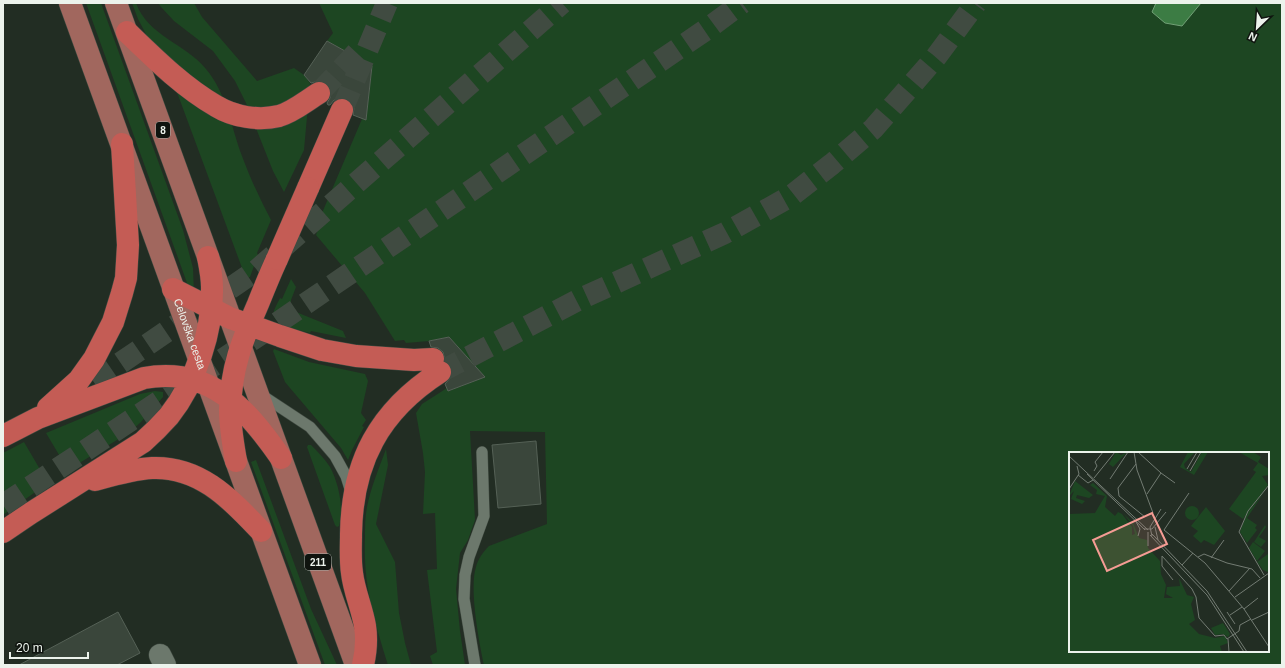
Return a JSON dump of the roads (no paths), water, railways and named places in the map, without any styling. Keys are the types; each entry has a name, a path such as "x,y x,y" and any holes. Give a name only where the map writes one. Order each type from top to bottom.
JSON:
{"highway":[{"path":"127,32 169,71 216,106 229,112 249,117 262,118 279,116 293,110 318,93"},
{"path":"236,461 231,434 231,399 235,364 240,346 240,322 277,259 342,110"},
{"path":"38,418 72,387 87,370 110,328 120,301 126,278 128,245 122,144"},
{"path":"3,532 132,449 154,432 175,407 200,382 199,359 206,333 212,286 208,257"},
{"path":"173,289 210,309 240,322 310,346 356,356 428,368 376,435 359,474 353,499 351,515 352,573 365,625 366,651 364,665"},
{"path":"9,432 38,418 144,378 167,375 200,382 231,399 265,434 281,458"},
{"path":"76,484 131,471 152,468 187,473 206,481 220,491 261,531"}],"main road":[{"name":"Celovška cesta","path":"70,3 199,359"},
{"name":"8","path":"116,3 208,257"},
{"path":"208,257 240,322"},
{"path":"240,346 281,458"},
{"path":"200,382 236,461 310,665"},
{"name":"211","path":"281,458 356,665"}],"lane":[{"path":"257,392 310,427 336,456 346,476 353,499"},
{"path":"475,665 464,599 465,575 469,557 484,516 482,452"}],"tunnel":[{"path":"342,110 387,3"},
{"path":"66,400 257,270 562,3"},
{"path":"3,505 270,328 707,29 742,3"},
{"path":"440,372 580,299 725,233 791,196 873,129 936,57 976,3"},
{"path":"319,93 363,46"}]}
